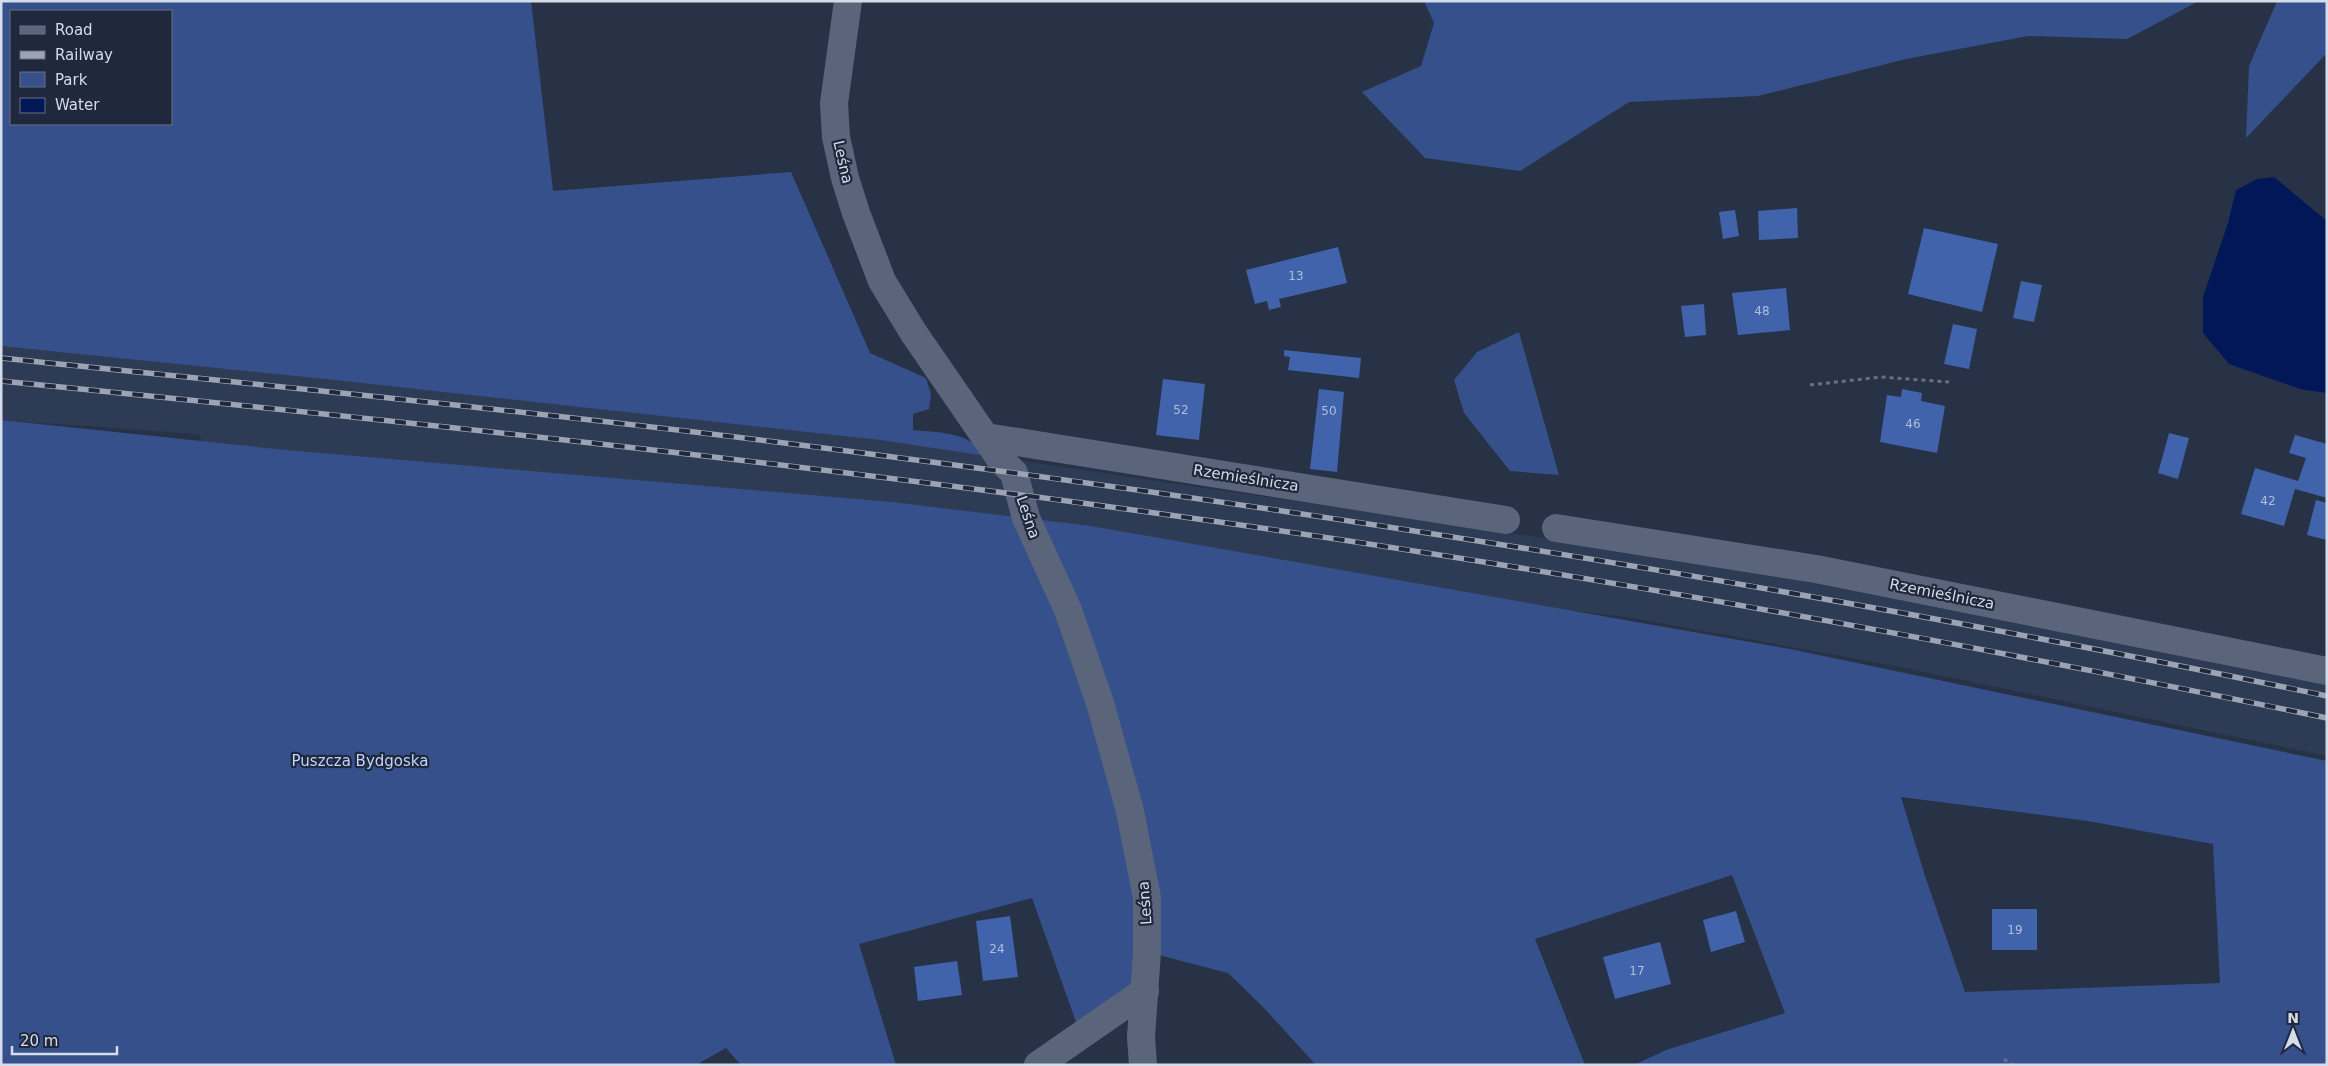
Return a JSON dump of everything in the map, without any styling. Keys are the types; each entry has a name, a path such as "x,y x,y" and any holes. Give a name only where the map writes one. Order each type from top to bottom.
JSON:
{"street":[{"name":"Leśna","path":"848,1 834,103 836,137 845,178 856,213 882,280 913,332 1001,460 1014,473 1026,518 1068,610 1100,703 1118,766 1142,864 1147,898 1141,1037 1143,1065"},
{"name":"Rzemieślnicza","path":"986,437 1506,520"},
{"name":"Rzemieślnicza","path":"1556,528 1816,569 2327,671"},
{"path":"1038,1065 1144,991"}],"path":[{"path":"1810,385 1881,377 1949,382"},
{"path":"2004,1059 2012,1065"}],"shaded area":[{"path":"1,291 880,440 1889,589 2327,680 2327,756 1891,665 1627,617 1277,576 248,510 198,434 1,420"}],"green space":[{"path":"1,1 531,1 553,191 791,172 870,353 926,378 931,394 929,409 913,414 913,430 944,433 962,438 979,448 986,456 880,440 335,380 1,346"},
{"path":"1424,1 2199,1 2127,39 2028,36 1906,59 1758,96 1629,102 1520,171 1425,158 1362,92 1421,66 1434,23"},
{"path":"2277,1 2327,1 2327,53 2246,138 2249,66"},
{"path":"1519,332 1559,475 1510,471 1464,413 1454,380 1477,352"},
{"name":"Puszcza Bydgoska","path":"1,420 286,450 892,502 1091,526 1790,649 2327,761 2327,1065 1634,1065 1666,1050 1785,1013 1732,875 1535,939 1585,1065 1316,1065 1264,1008 1228,973 1147,952 1145,991 1081,1036 1032,898 859,944 896,1065 741,1065 726,1048 696,1065 1,1065","holes":["1901,797 2088,821 2213,844 2220,983 1965,992 1925,876"]}],"water":[{"path":"2274,177 2327,221 2327,393 2300,389 2229,364 2203,333 2203,297 2228,223 2236,190 2257,179"}],"building":[{"path":"1797,208 1798,238 1759,240 1758,211"},
{"path":"1735,210 1739,236 1723,239 1719,212"},
{"path":"1924,228 1998,244 1982,312 1908,294"},
{"path":"1338,247 1347,283 1279,299 1281,307 1269,310 1267,301 1255,304 1246,270"},
{"path":"2021,281 2042,285 2034,322 2013,318"},
{"path":"1786,288 1790,330 1738,335 1732,293"},
{"path":"1704,304 1706,335 1685,337 1681,306"},
{"path":"1953,324 1977,329 1969,369 1944,364"},
{"path":"1284,350 1361,358 1359,378 1288,370 1290,357 1284,356"},
{"path":"1163,379 1205,384 1199,440 1156,435"},
{"path":"1319,389 1344,392 1337,472 1310,469"},
{"path":"1902,389 1922,393 1921,401 1945,406 1937,453 1880,442 1887,395 1901,397"},
{"path":"2169,433 2189,438 2178,479 2158,473"},
{"path":"2295,435 2327,444 2327,498 2295,489 2284,526 2241,514 2255,468 2298,481 2306,458 2289,453"},
{"path":"2316,500 2327,503 2327,540 2307,535"},
{"path":"1992,909 2037,909 2037,950 1992,950"},
{"path":"1736,911 1745,942 1711,952 1703,920"},
{"path":"1010,916 1018,977 983,981 976,921"},
{"path":"1660,942 1671,984 1615,999 1603,957"},
{"path":"957,961 962,995 918,1001 914,967"}],"railway":[{"path":"1,358 653,427 1053,478 1236,504 1601,561 1965,624 2327,696"},
{"path":"1,381 750,461 1198,519 1623,585 1905,635 2327,718"}]}
